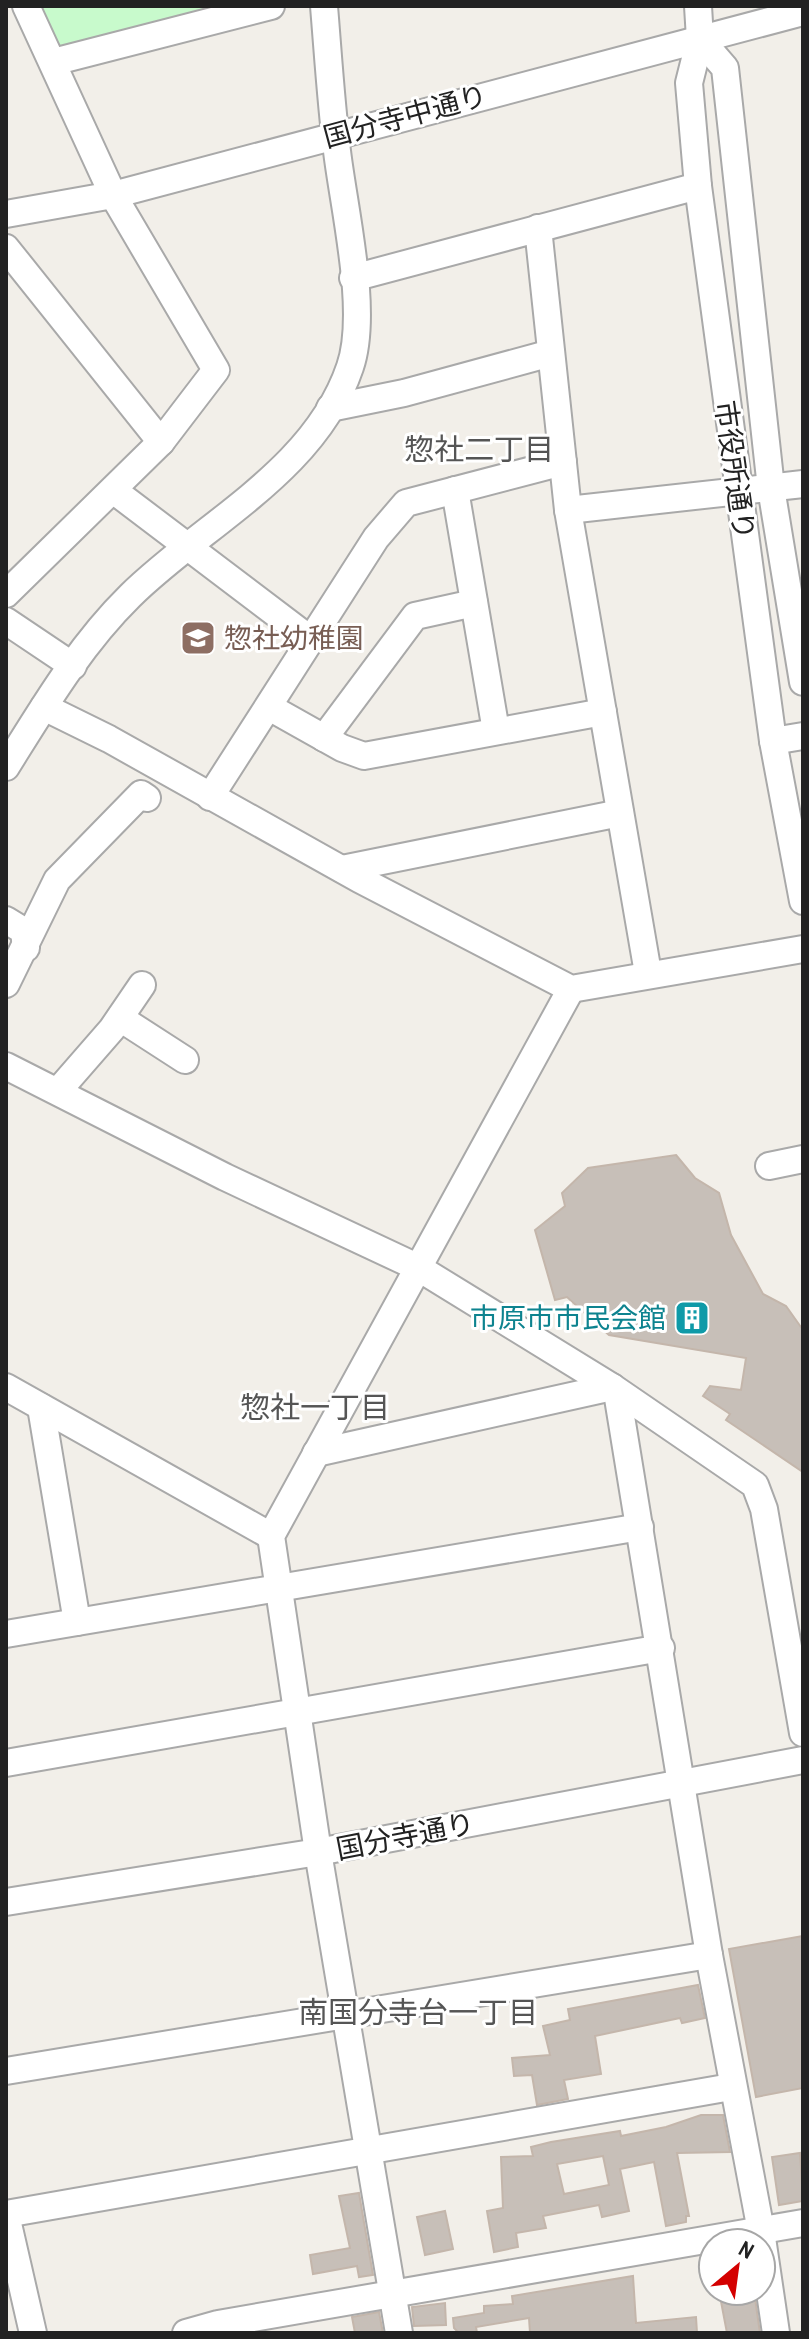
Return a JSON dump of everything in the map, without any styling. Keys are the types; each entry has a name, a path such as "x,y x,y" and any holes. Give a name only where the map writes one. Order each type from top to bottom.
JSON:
{"street":[{"path":"6,594 51,546 161,442 214,375 216,364 113,195 26,6"},
{"path":"53,62 217,12 271,6"},
{"path":"6,767 104,623 188,544 259,492 324,420 351,367 359,313 335,135 324,6"},
{"name":"市役所通り","path":"698,6 700,39 689,83 698,186 773,741 803,901"},
{"name":"国分寺中通り","path":"6,214 113,195 803,12"},
{"name":"市役所通り","path":"700,39 725,68 771,488 803,682"},
{"path":"353,278 698,186"},
{"path":"538,228 568,510 648,973"},
{"path":"6,248 161,442"},
{"path":"330,408 404,393 551,353"},
{"path":"210,797 376,538 406,503 563,462"},
{"path":"568,510 803,484"},
{"path":"113,490 311,640"},
{"path":"455,490 496,731"},
{"path":"324,738 415,616 474,603"},
{"path":"6,621 73,666"},
{"path":"44,707 571,989 648,973 803,949"},
{"path":"269,707 364,756 603,712"},
{"path":"773,741 803,736"},
{"path":"6,984 57,880 141,794 147,798"},
{"path":"342,869 620,813"},
{"path":"6,920 24,931 26,948"},
{"path":"58,1091 120,1018 142,985"},
{"path":"399,2333 318,1852 271,1536 571,989"},
{"path":"120,1018 185,1060"},
{"path":"6,1066 225,1177 417,1267 614,1390 755,1485 764,1509 803,1733"},
{"path":"769,1166 803,1159"},
{"path":"6,1387 271,1536"},
{"path":"316,1453 614,1390"},
{"path":"614,1390 684,1784 731,2087 760,2227"},
{"path":"41,1407 77,1622"},
{"path":"6,1634 640,1527"},
{"path":"6,1763 661,1648"},
{"name":"国分寺通り","path":"6,1902 318,1852 803,1760"},
{"path":"6,2071 709,1955"},
{"path":"33,2333 6,2215 731,2087"},
{"path":"777,2228 803,2223"},
{"path":"186,2333 218,2324 697,2242"},
{"path":"772,2307 776,2333"}],"green space":[{"path":"33,6 208,6 207,13 60,53"}],"building":[{"name":"市原市市民会館","path":"676,1155 695,1178 719,1193 731,1235 763,1294 786,1306 803,1330 803,1472 726,1420 730,1414 703,1396 710,1386 741,1390 746,1358 609,1335 567,1297 555,1300 535,1230 565,1206 562,1193 588,1168"},
{"path":"803,1936 803,2088 756,2097 729,1949"},
{"path":"698,1985 705,2018 682,2023 680,2018 595,2036 601,2074 564,2080 568,2099 537,2105 532,2075 514,2076 512,2058 550,2055 543,2026 570,2020 568,2009"},
{"path":"701,2115 723,2115 730,2152 677,2153 689,2216 686,2216 686,2222 666,2226 654,2162 620,2169 629,2211 602,2217 599,2205 543,2216 546,2228 516,2233 518,2247 494,2252 487,2211 503,2208 501,2157 533,2156 531,2147 551,2142 620,2131 621,2136 666,2127","holes":["603,2156 609,2185 564,2194 557,2164"]},
{"path":"800,2153 803,2201 779,2205 772,2157"},
{"path":"359,2193 373,2275 359,2277 357,2266 313,2274 310,2255 350,2248 339,2196"},
{"path":"445,2211 453,2249 425,2255 417,2217"},
{"path":"633,2276 636,2323 696,2317 697,2333 530,2333 529,2318 476,2327 477,2333 459,2333 454,2328 453,2318 484,2313 484,2306 513,2304 512,2296"},
{"path":"445,2303 446,2325 414,2326 412,2307"},
{"path":"722,2307 756,2307 760,2333 727,2333"},
{"path":"379,2312 383,2333 355,2333 352,2317"}],"place":[{"name":"惣社幼稚園","path":"198,638"},
{"name":"市原市市民会館","path":"692,1318"}],"district":[{"name":"惣社二丁目","path":"479,450"},
{"name":"惣社一丁目","path":"315,1408"},
{"name":"南国分寺台一丁目","path":"418,2013"}]}
